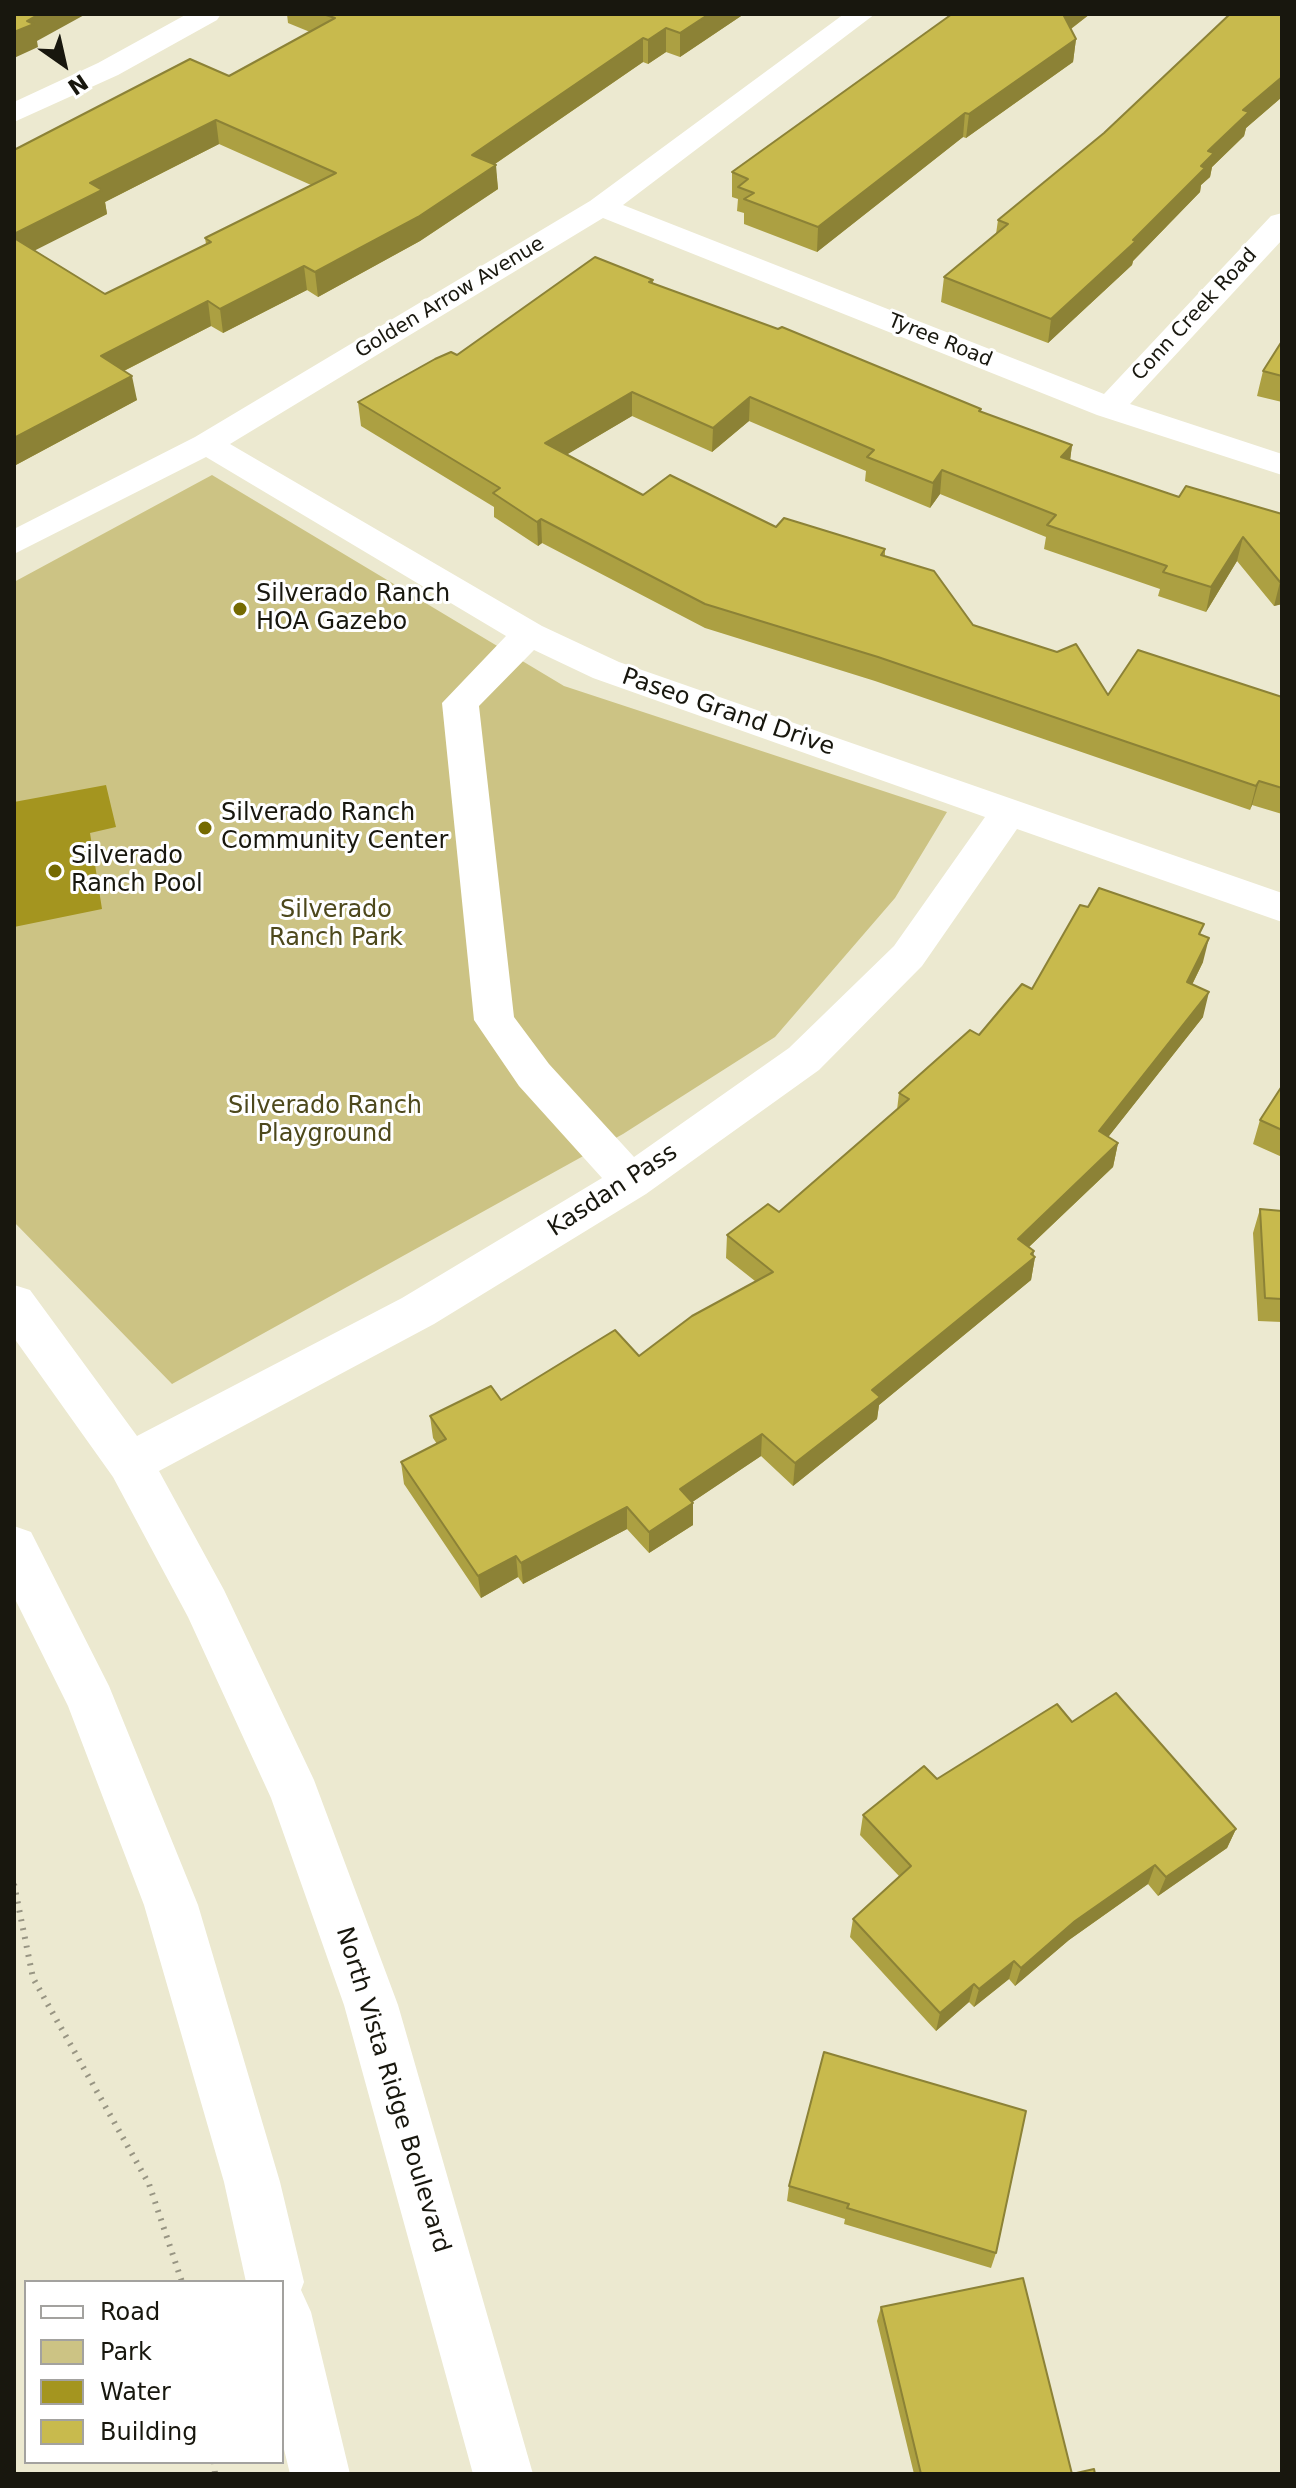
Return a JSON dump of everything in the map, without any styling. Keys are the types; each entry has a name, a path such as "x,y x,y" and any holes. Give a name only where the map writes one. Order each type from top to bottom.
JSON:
{"street":[{"path":"14,113 108,69 207,14"},
{"name":"Golden Arrow Avenue","path":"14,543 207,444 601,207 861,14"},
{"name":"Tyree Road","path":"601,207 1109,408 1282,465"},
{"name":"Conn Creek Road","path":"1109,408 1282,222"},
{"name":"Paseo Grand Drive","path":"207,444 529,634 606,670 1282,908"},
{"path":"529,634 460,703 494,1020 534,1075 631,1182"},
{"name":"Kasdan Pass","path":"130,1463 418,1311 631,1182 804,1059 908,956 1009,812"},
{"name":"North Vista Ridge Boulevard","path":"14,1303 130,1463 207,1605 296,1797 371,2005 503,2474"},
{"path":"14,1547 91,1702 171,1905 252,2182 275,2280"},
{"path":"284,2321 320,2474"}],"path":[{"path":"14,1884 33,1978 149,2184 181,2280"}],"green space":[{"name":"Silverado Ranch Park","path":"212,475 564,686 947,812 895,898 775,1037 623,1134 172,1384 14,1222 14,582"}],"water":[{"name":"Silverado Ranch Pool","path":"106,785 116,827 90,833 102,909 14,927 14,802"}],"building":[{"path":"14,14 39,14 27,21 34,24 14,32"},
{"path":"323,14 709,14 680,33 666,28 648,40 643,38 472,155 496,165 418,217 315,272 304,266 220,309 208,301 101,356 132,376 14,438 14,238 105,294 211,242 205,238 336,173 216,120 90,183 102,190 14,234 14,150 190,59 229,76 335,18"},
{"path":"952,14 1063,14 1076,39 969,114 965,113 818,227 744,199 754,193 738,187 748,179 732,172"},
{"path":"1230,14 1282,14 1282,77 1243,110 1249,112 1208,151 1214,153 1201,166 1205,168 1133,240 1136,241 1051,319 944,277 1008,224 998,220 1104,133"},
{"path":"595,257 653,280 649,282 778,329 782,327 981,409 979,411 1072,445 1061,457 1179,497 1186,486 1282,514 1282,581 1243,537 1211,587 1163,572 1167,566 1047,525 1056,515 942,470 933,483 867,457 874,450 750,397 713,428 632,392 545,443 643,495 670,475 776,527 784,518 885,549 881,555 934,571 973,625 1057,652 1076,644 1108,695 1138,650 1282,697 1282,788 1259,781 1256,786 878,657 705,604 541,519 537,522 493,493 500,488 358,402 435,359 451,352 457,355"},
{"path":"1282,341 1282,376 1263,371"},
{"path":"1099,888 1204,924 1199,934 1209,938 1187,982 1209,992 1099,1131 1118,1143 1018,1239 1034,1251 1031,1254 1035,1257 872,1390 880,1397 795,1463 762,1434 680,1489 693,1503 649,1532 627,1507 521,1563 516,1556 478,1576 401,1462 446,1439 430,1416 491,1386 501,1400 615,1330 639,1356 692,1316 773,1272 727,1235 768,1204 779,1212 909,1099 899,1093 970,1030 979,1035 1022,984 1032,989 1080,905 1088,907"},
{"path":"1282,1086 1282,1130 1260,1120"},
{"path":"1260,1209 1282,1211 1282,1299 1265,1298"},
{"path":"1116,1693 1236,1829 1166,1877 1155,1865 1075,1921 1021,1968 1014,1961 979,1989 974,1984 940,2013 853,1919 911,1866 863,1815 924,1766 937,1779 1057,1704 1072,1722"},
{"path":"824,2052 1026,2111 996,2253 847,2208 849,2204 789,2186"},
{"path":"1023,2278 1072,2474 921,2474 881,2307"},
{"path":"1094,2469 1095,2474 1072,2474"}],"place":[{"name":"Silverado Ranch HOA Gazebo","path":"240,609"},
{"name":"Silverado Ranch Community Center","path":"205,828"},
{"name":"Silverado Ranch Pool","path":"55,871"}],"park label":[{"name":"Silverado Ranch Playground","path":"325,1121"}]}
